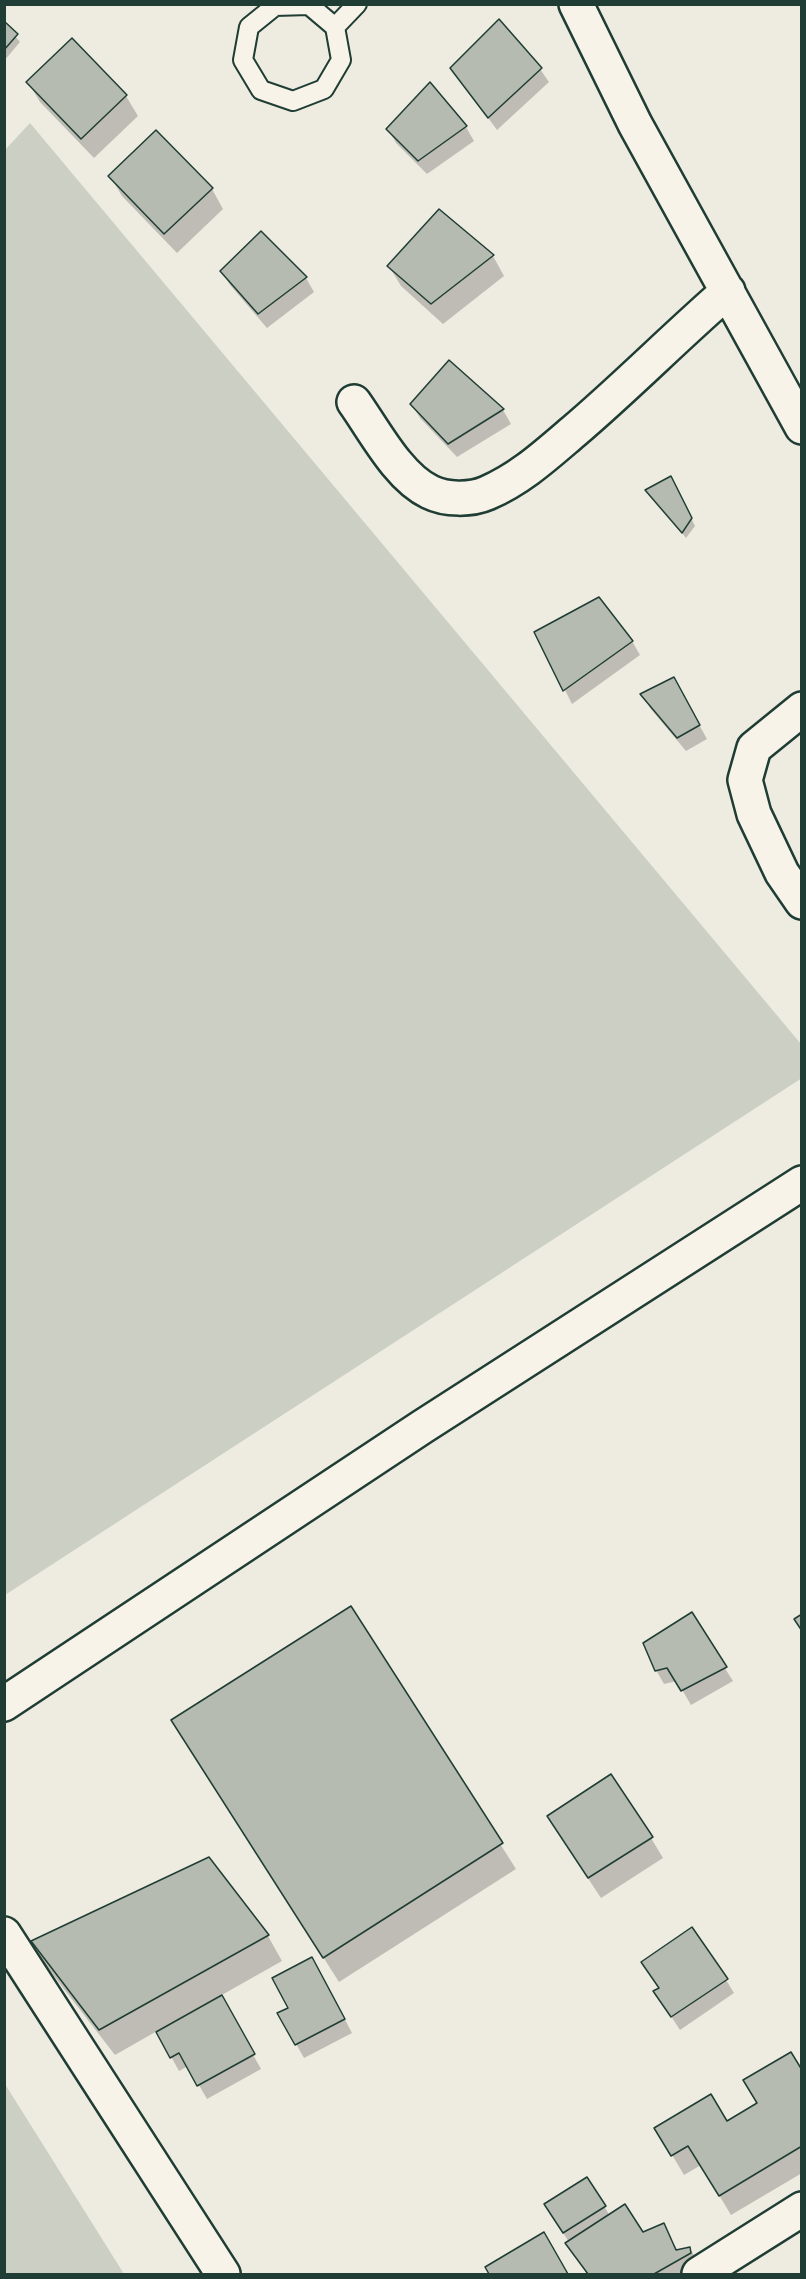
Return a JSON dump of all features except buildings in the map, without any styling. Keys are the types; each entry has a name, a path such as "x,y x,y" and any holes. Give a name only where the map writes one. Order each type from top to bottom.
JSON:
{"street":[{"path":"576,4 635,124 801,427"},
{"path":"354,402 397,464 414,481 430,492 443,496 460,498 475,496 488,492 538,462 600,409 728,291"},
{"path":"801,709 754,748 745,780 754,814 782,873 801,902"},
{"path":"4,1704 429,1422 801,1183"},
{"path":"4,1934 223,2274"},
{"path":"699,2274 801,2209"}],"lane":[{"path":"335,27 357,4"},
{"path":"309,5 335,27 341,60 336,70 324,89 293,101 261,90 243,60 249,27 275,6 309,5"}],"shaded area":[{"path":"30,123 801,1044 802,1078 5,1595 4,151"},
{"path":"5,2084 124,2274 5,2274"}]}
